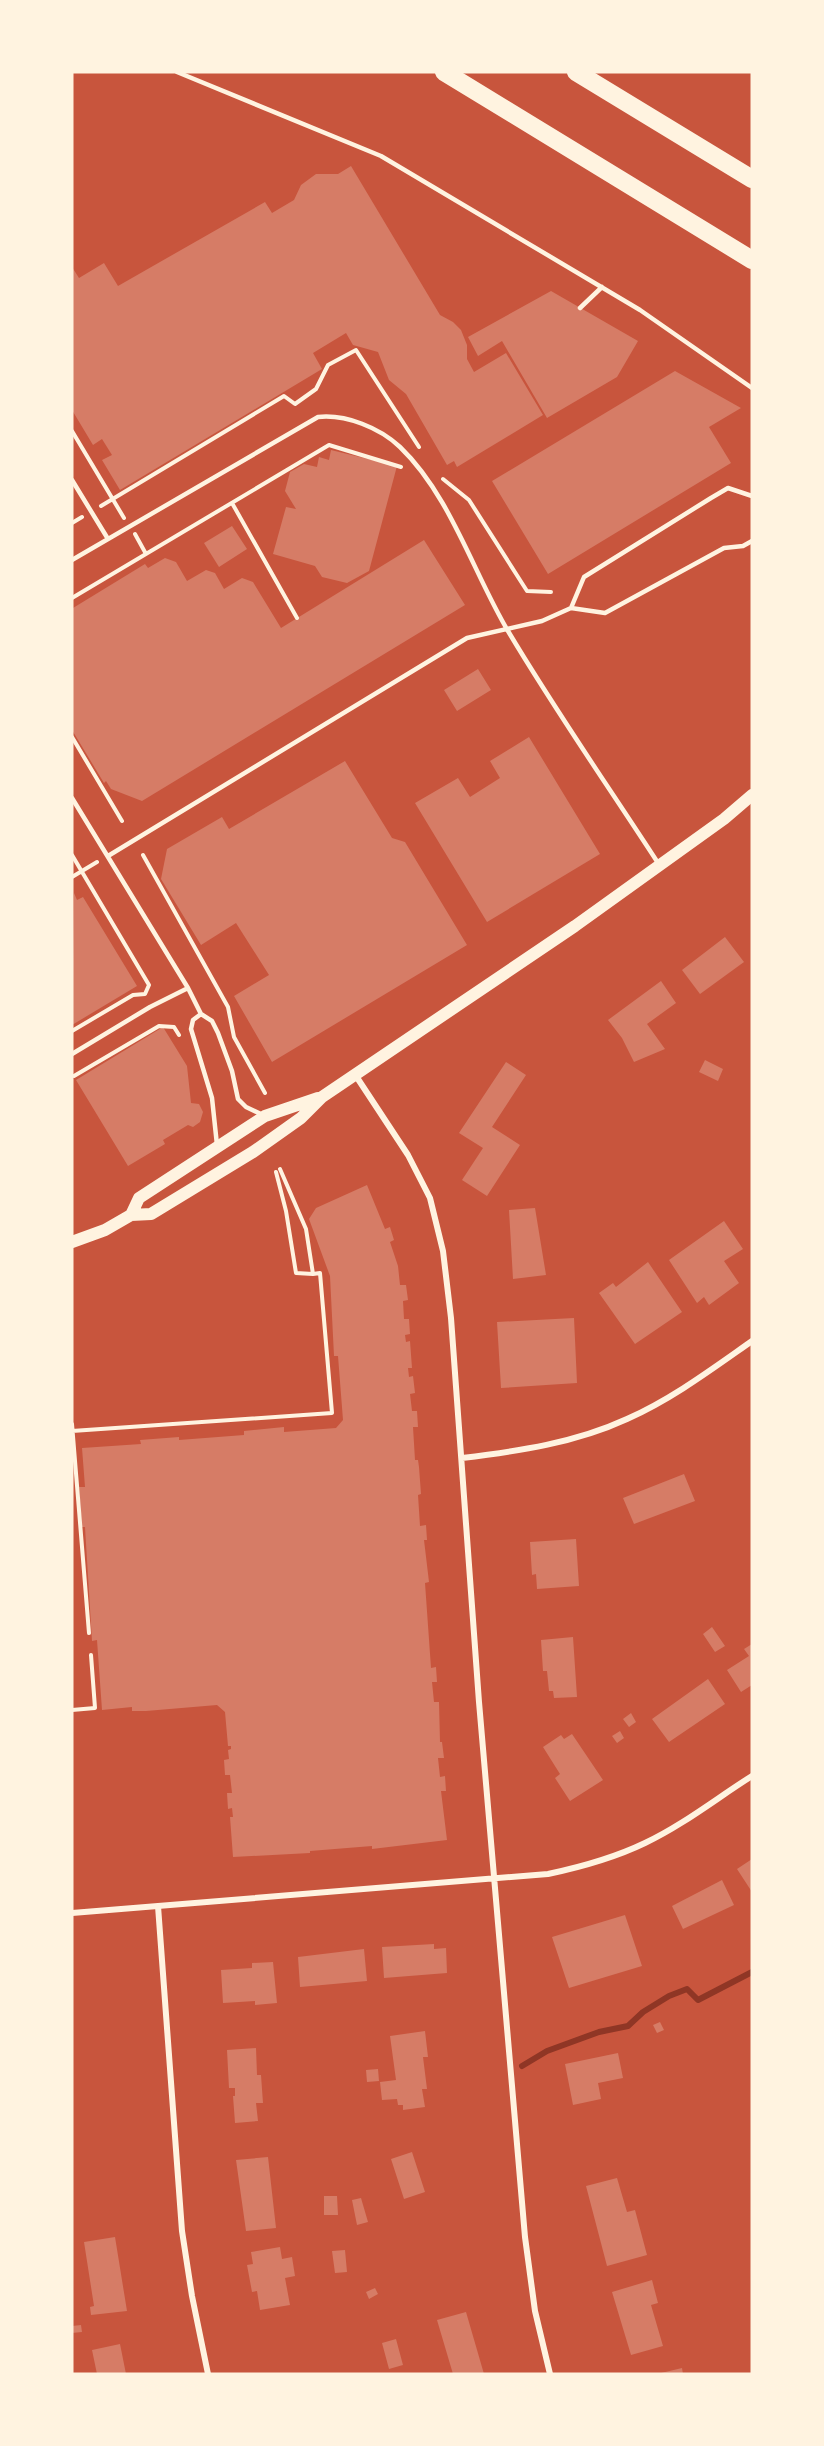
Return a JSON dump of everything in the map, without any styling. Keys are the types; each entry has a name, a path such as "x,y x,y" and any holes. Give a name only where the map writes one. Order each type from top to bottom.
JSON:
{"highway":[{"path":"444,72 752,260"},
{"path":"576,72 752,179"}],"main road":[{"path":"131,1215 139,1198 266,1116 322,1097 356,1076 660,866 752,795"},
{"path":"72,1242 105,1230 131,1215 151,1214 242,1159 301,1118 322,1097"}],"street":[{"path":"356,1076 408,1155 429,1198 443,1251 451,1318 478,1690 526,2248 535,2311 550,2374"},
{"path":"462,1458 546,1446 622,1421 692,1382 752,1341"},
{"path":"72,1913 548,1874 580,1868 628,1850 680,1824 752,1776"},
{"path":"158,1906 182,2231 208,2374"}],"lane":[{"path":"177,72 381,156 640,310 752,388"},
{"path":"580,308 602,287"},
{"path":"72,560 318,417 334,415 364,424 399,446 418,467 437,494 508,630 660,866"},
{"path":"72,480 108,539"},
{"path":"571,608 584,577 701,504 728,488 752,496"},
{"path":"108,856 467,638 542,621 571,608 605,613 724,548 743,546 752,541"},
{"path":"72,798 188,988 201,1014 212,1021 232,1071 238,1099 246,1107 266,1116"},
{"path":"72,1054 150,1007 188,988"},
{"path":"201,1014 193,1020 191,1029 212,1098 217,1147"}],"path":[{"path":"72,431 113,498 284,396 295,404 316,389 328,365 356,350 423,453"},
{"path":"72,598 329,445 400,466 409,471"},
{"path":"440,476 469,500 526,591 551,592"},
{"path":"232,503 297,618"},
{"path":"72,737 122,821"},
{"path":"72,855 149,985 145,994 133,994 72,1031"},
{"path":"142,855 228,1006 234,1037 265,1093"},
{"path":"72,877 108,856"},
{"path":"74,1076 159,1026 174,1027"},
{"path":"72,1431 332,1413 320,1273 313,1274 296,1273 278,1171 306,1228 313,1274"},
{"path":"72,1424 89,1633"},
{"path":"72,1710 95,1708 91,1655"}],"building":[{"path":"351,166 440,315 453,322 461,330 467,345 467,359 474,372 506,353 543,415 457,467 454,461 447,465 406,394 389,380 378,352 353,345 346,333 313,353 322,369 120,490 102,460 112,455 102,439 93,445 72,410 72,267 79,278 104,263 118,286 265,202 272,213 294,200 301,185 316,174 338,174"},
{"path":"551,291 638,341 617,377 547,418 502,341 478,356 468,337"},
{"path":"675,371 741,408 709,427 731,463 548,574 492,481"},
{"path":"331,450 397,466 369,571 347,583 322,577 315,566 273,554 286,507 296,509 285,491 290,472 304,464 317,467 319,457 329,460"},
{"path":"232,526 247,549 219,567 204,543"},
{"path":"424,540 465,605 142,801 111,789 106,781 104,783 72,730 72,605 73,608 145,564 148,568 165,558 176,562 187,581 206,570 215,573 224,589 242,578 253,582 281,628"},
{"path":"478,669 491,690 457,711 444,690"},
{"path":"529,737 600,854 487,922 415,803 458,778 470,797 500,778 490,761"},
{"path":"345,761 392,838 405,842 467,945 272,1062 234,996 269,975 236,923 201,945 161,879 167,849 222,817 229,829"},
{"path":"74,893 77,900 83,897 137,986 72,1025"},
{"path":"725,937 744,962 700,994 682,970"},
{"path":"661,981 676,1003 647,1024 665,1049 634,1062 622,1038 608,1020"},
{"path":"163,1027 187,1066 191,1103 199,1104 203,1112 200,1122 193,1127 188,1125 163,1140 165,1144 128,1166 76,1080"},
{"path":"705,1060 723,1069 718,1081 699,1072"},
{"path":"506,1062 526,1075 492,1127 520,1145 487,1196 462,1180 483,1148 459,1133"},
{"path":"367,1185 385,1229 390,1227 394,1240 390,1242 398,1266 400,1285 406,1285 408,1300 403,1301 404,1319 409,1319 410,1334 405,1335 406,1342 410,1341 412,1368 408,1368 409,1377 413,1376 415,1393 410,1394 412,1411 417,1411 418,1427 413,1427 415,1460 418,1460 419,1467 420,1526 426,1525 427,1540 424,1540 429,1582 425,1583 431,1668 436,1667 437,1682 432,1682 434,1702 439,1702 440,1742 442,1742 444,1758 438,1758 440,1777 445,1776 446,1791 441,1791 447,1840 372,1849 372,1846 310,1851 310,1853 233,1857 230,1817 233,1817 232,1808 228,1809 227,1793 232,1793 230,1775 225,1775 224,1760 229,1759 228,1750 231,1746 228,1746 225,1712 217,1705 146,1711 132,1711 132,1707 102,1710 97,1640 92,1641 85,1527 82,1527 79,1487 85,1487 82,1448 141,1444 140,1440 179,1437 179,1440 244,1435 244,1431 284,1427 284,1432 336,1428 343,1420 338,1356 334,1356 330,1276 309,1219 316,1208"},
{"path":"535,1208 546,1275 513,1279 509,1210"},
{"path":"724,1221 743,1249 724,1261 739,1283 709,1305 704,1297 697,1303 669,1260"},
{"path":"648,1262 682,1312 635,1344 599,1293 613,1283 616,1287"},
{"path":"574,1318 577,1383 501,1388 497,1322"},
{"path":"684,1474 695,1501 634,1524 623,1498"},
{"path":"576,1539 579,1586 537,1589 536,1574 532,1575 530,1542"},
{"path":"712,1627 725,1646 715,1652 703,1634"},
{"path":"573,1637 577,1697 554,1698 553,1691 549,1691 547,1671 543,1671 541,1640"},
{"path":"752,1644 752,1685 741,1692 727,1670 749,1656 744,1649"},
{"path":"708,1679 725,1704 669,1742 652,1719"},
{"path":"631,1713 636,1722 629,1727 623,1719"},
{"path":"620,1731 624,1738 617,1743 612,1736"},
{"path":"572,1734 603,1780 570,1801 555,1778 560,1774 543,1747 561,1735 564,1739"},
{"path":"752,1859 752,1892 737,1869"},
{"path":"722,1880 734,1905 683,1929 672,1906"},
{"path":"625,1915 642,1966 569,1988 552,1937"},
{"path":"434,1944 434,1949 446,1948 447,1973 384,1978 382,1947"},
{"path":"364,1949 367,1981 300,1987 298,1957"},
{"path":"273,1962 277,2003 255,2005 255,2001 223,2003 221,1970 252,1968 252,1963"},
{"path":"660,2022 664,2030 657,2033 653,2025"},
{"path":"425,2031 428,2057 423,2057 427,2089 422,2089 425,2107 403,2110 403,2105 398,2105 397,2099 382,2100 380,2082 396,2080 390,2036"},
{"path":"256,2048 257,2075 261,2075 263,2103 256,2103 258,2121 235,2123 233,2096 235,2096 235,2088 229,2088 227,2050"},
{"path":"618,2053 623,2078 598,2083 601,2099 573,2105 565,2064"},
{"path":"378,2069 379,2081 367,2082 366,2070"},
{"path":"412,2152 425,2192 404,2199 391,2159"},
{"path":"268,2157 276,2228 246,2231 236,2160"},
{"path":"617,2178 627,2212 635,2210 647,2255 607,2266 586,2186"},
{"path":"324,2196 337,2196 338,2215 324,2215"},
{"path":"361,2198 368,2222 357,2225 352,2200"},
{"path":"115,2237 127,2311 91,2315 90,2307 94,2306 84,2242"},
{"path":"280,2247 282,2259 292,2257 295,2276 285,2278 290,2305 260,2310 257,2291 252,2292 247,2265 253,2264 251,2252"},
{"path":"345,2250 347,2272 335,2273 332,2251"},
{"path":"652,2280 658,2303 651,2305 663,2346 631,2355 612,2292"},
{"path":"375,2288 378,2294 369,2299 366,2292"},
{"path":"466,2312 484,2374 453,2374 437,2320"},
{"path":"81,2325 82,2332 72,2333 72,2326"},
{"path":"396,2339 403,2365 389,2369 382,2343"},
{"path":"120,2344 126,2374 97,2374 92,2350"},
{"path":"682,2368 683,2374 661,2373"}],"waterway":[{"path":"522,2066 547,2051 599,2032 628,2026 643,2012 669,1996 687,1989 698,2000 752,1972"}]}
